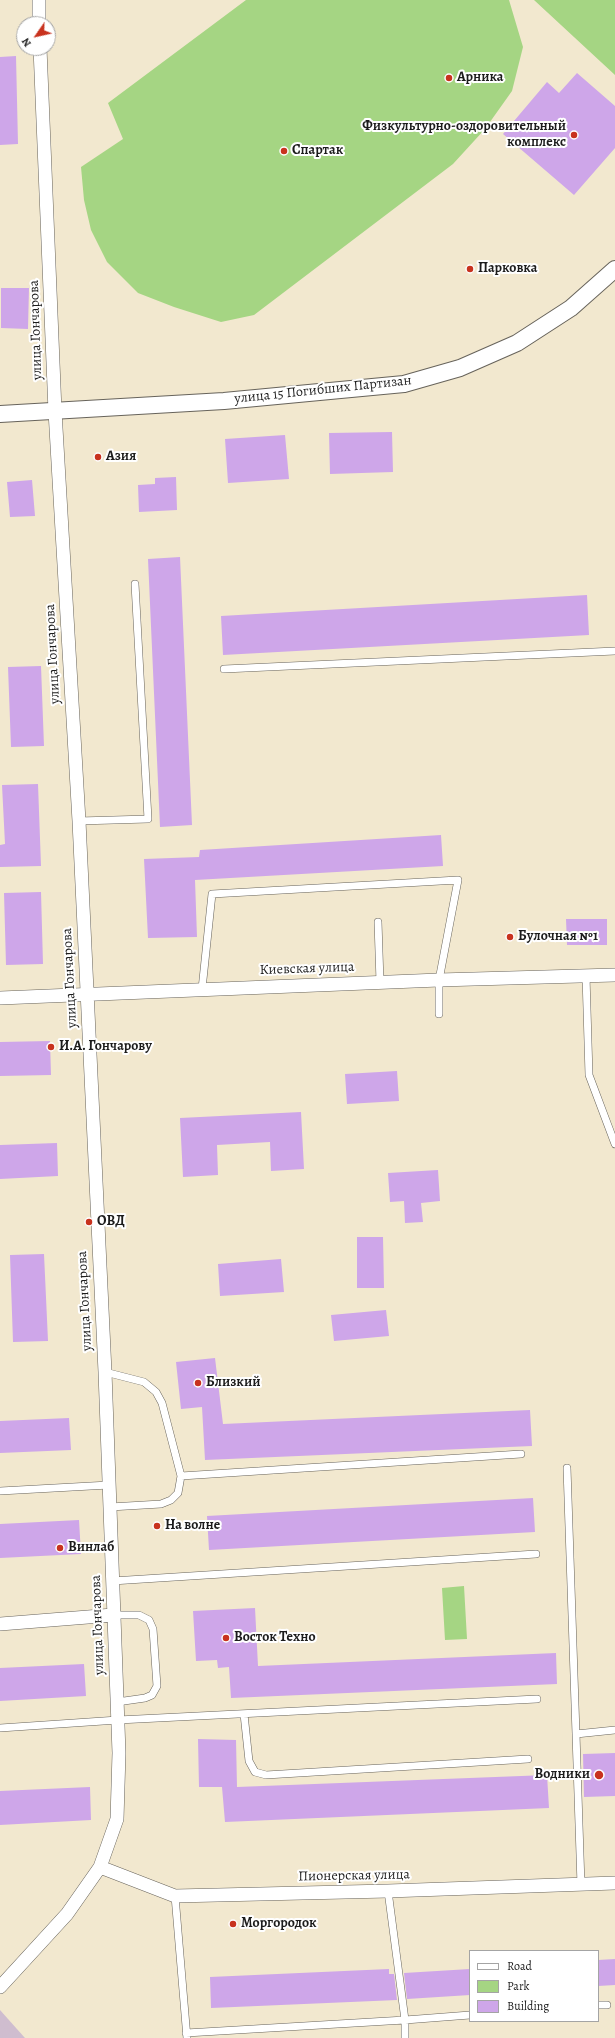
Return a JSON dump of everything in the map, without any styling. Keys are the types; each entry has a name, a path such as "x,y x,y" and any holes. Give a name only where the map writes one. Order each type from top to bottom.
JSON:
{"street":[{"path":"38,0 39,16"},
{"name":"улица Гончарова","path":"0,1987 67,1914 100,1867 117,1819 119,1753 105,1372 79,821 55,411 40,56"},
{"name":"улица 15 Погибших Партизан","path":"0,414 224,401 404,384 460,368 517,343 571,308 615,269"},
{"name":"Киевская улица","path":"0,998 380,982 615,975"},
{"path":"0,1624 113,1615"},
{"name":"Пионерская улица","path":"100,1867 175,1896 388,1891 615,1883"}],"lane":[{"path":"79,821 148,819 135,584"},
{"path":"224,668 615,651"},
{"path":"202,989 212,894 458,880 439,980 439,1014"},
{"path":"378,922 380,982"},
{"path":"586,976 589,1076 615,1144"},
{"path":"105,1372 144,1382 156,1392 162,1403 181,1476 178,1493 171,1500 162,1504 110,1507"},
{"path":"181,1476 521,1454"},
{"path":"567,1468 580,1885"},
{"path":"0,1491 109,1485"},
{"path":"112,1581 536,1554"},
{"path":"113,1615 139,1615 149,1620 153,1629 157,1686 152,1694 145,1698 117,1702"},
{"path":"0,1728 118,1720 537,1699"},
{"path":"244,1714 249,1761 255,1772 266,1775 528,1759"},
{"path":"576,1734 615,1730"},
{"path":"388,1891 405,2020 405,2038"},
{"path":"175,1896 186,2035 469,2015"},
{"path":"599,2005 607,2004"}],"shaded area":[{"path":"0,2010 25,2038 0,2038"}],"green space":[{"name":"Спартак","path":"246,0 509,0 523,47 512,91 485,129 453,164 254,315 221,322 174,307 138,293 107,262 91,230 84,200 81,167 123,139 108,103"},
{"path":"534,0 615,0 615,75"},
{"path":"464,1586 467,1639 445,1640 442,1588"}],"building":[{"path":"16,56 18,144 0,145 0,57"},
{"path":"577,73 615,106 615,148 574,195 503,134 547,82 559,93"},
{"path":"1,288 29,288 28,329 1,328"},
{"path":"392,432 393,472 330,474 329,433"},
{"path":"285,435 289,479 228,483 225,439"},
{"path":"176,477 177,510 139,512 138,485 155,484 155,478"},
{"path":"32,480 35,516 10,517 7,482"},
{"path":"180,557 192,825 160,827 148,559"},
{"path":"587,595 589,635 223,655 221,616"},
{"path":"41,666 44,746 11,747 8,667"},
{"path":"38,784 41,866 0,867 0,845 5,844 2,785"},
{"path":"441,835 443,866 195,880 197,937 148,938 144,859 199,857 200,850"},
{"path":"41,892 43,964 6,965 4,893"},
{"path":"566,919 607,919 607,945 567,945"},
{"path":"50,1041 51,1075 0,1076 0,1042"},
{"path":"397,1071 399,1101 347,1104 345,1074"},
{"path":"301,1112 304,1169 271,1171 270,1142 217,1145 218,1175 183,1177 180,1118"},
{"path":"57,1143 58,1176 0,1179 0,1145"},
{"path":"438,1170 440,1201 421,1203 423,1222 405,1223 404,1201 390,1202 388,1173"},
{"path":"357,1237 383,1237 384,1288 357,1288"},
{"path":"44,1254 48,1341 13,1342 10,1255"},
{"path":"281,1259 284,1292 220,1296 218,1264"},
{"path":"386,1310 389,1336 334,1341 331,1315"},
{"path":"215,1358 223,1424 530,1410 532,1446 205,1460 202,1407 181,1409 176,1362"},
{"path":"69,1418 71,1450 0,1453 0,1421"},
{"path":"533,1498 535,1532 209,1550 207,1516"},
{"path":"79,1520 81,1554 0,1558 0,1524"},
{"path":"255,1608 258,1666 556,1653 557,1684 231,1698 229,1667 218,1668 217,1660 196,1661 193,1611"},
{"path":"84,1664 86,1696 0,1701 0,1668"},
{"path":"198,1739 236,1740 237,1787 547,1775 549,1808 225,1822 222,1787 199,1787"},
{"name":"Водники","path":"615,1753 615,1796 584,1797 583,1754"},
{"path":"90,1787 91,1820 0,1825 0,1791"},
{"path":"615,1959 615,1985 599,1986 599,1960"},
{"path":"389,1969 389,1974 394,1974 397,2000 211,2008 210,1977"},
{"path":"469,1969 469,1995 407,1999 404,1973"}],"place":[{"name":"Арника","path":"449,78"},
{"name":"Физкультурно-оздоровительный комплекс","path":"574,135"},
{"name":"Спартак","path":"284,151"},
{"name":"Парковка","path":"470,269"},
{"name":"Азия","path":"98,457"},
{"name":"Булочная №1","path":"510,937"},
{"name":"И.А. Гончарову","path":"51,1047"},
{"name":"ОВД","path":"89,1222"},
{"name":"Близкий","path":"198,1383"},
{"name":"На волне","path":"157,1526"},
{"name":"Винлаб","path":"60,1548"},
{"name":"Восток Техно","path":"226,1638"},
{"name":"Водники","path":"599,1775"},
{"name":"Моргородок","path":"233,1924"}]}
